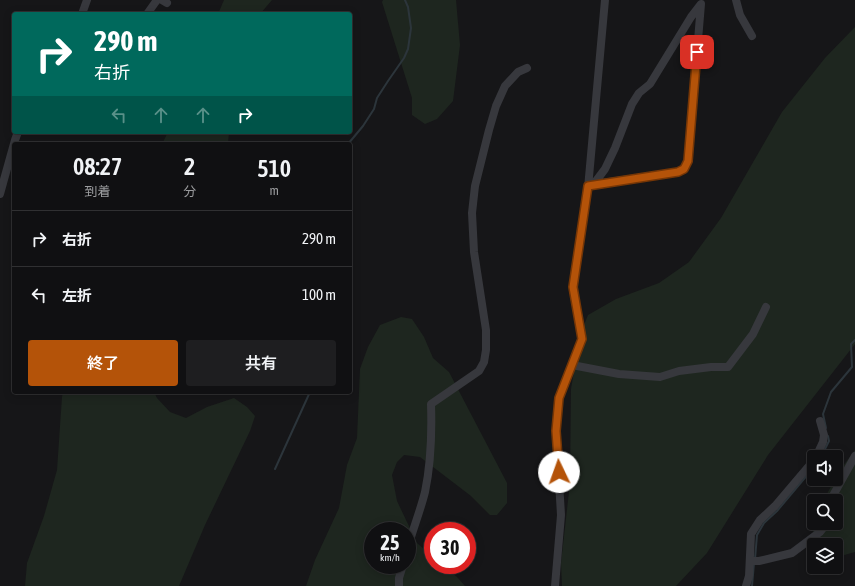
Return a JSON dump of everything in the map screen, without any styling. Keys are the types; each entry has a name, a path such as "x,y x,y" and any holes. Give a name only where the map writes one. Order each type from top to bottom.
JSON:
{"street":[{"path":"83,12 87,0"},
{"path":"147,12 150,0"},
{"path":"148,12 157,0"},
{"path":"555,586 562,514 556,431 559,398 582,339 573,287 590,185 605,0"},
{"path":"736,0 740,15 752,36"},
{"path":"590,185 678,172 684,169 688,161 703,2"},
{"path":"590,185 605,169 632,104 639,93 650,84 691,16 703,2"},
{"path":"416,522 424,493 430,461 432,434 431,404 479,371 484,362 486,350 486,330 474,252 472,213 475,186 496,106 505,86 518,72 527,68"},
{"path":"0,194 12,151"},
{"path":"572,365 619,374 660,377 680,371 711,367 728,367 753,334 766,307"},
{"path":"820,421 824,435 824,442 820,450"},
{"path":"834,494 855,456"},
{"path":"746,586 749,576 751,534 760,520 775,506 807,468"},
{"path":"750,561 759,562 792,553 822,530"},
{"path":"399,586 401,574"}],"shaded area":[{"path":"224,0 272,0 262,12 219,12"},
{"path":"383,0 456,0 460,45 453,101 437,119 425,124 412,115 412,98 382,2"},
{"path":"855,27 855,344 768,455 707,553 676,586 562,586 561,563 570,483 571,389 580,335 588,315 616,299 659,283 689,262 721,218 782,112 825,58"},
{"path":"167,134 229,134 228,142 163,142"},
{"path":"401,317 412,319 424,337 433,358 449,372 507,483 507,503 497,515 490,515 471,496 420,457 404,455 397,462 392,475 397,501 407,522 364,522 364,574 416,574 416,541 424,549 424,574 454,574 465,586 306,586 315,560 339,508 347,465 357,438 360,369 368,347 380,325"},
{"path":"63,394 155,394 170,412 186,418 207,407 234,398 247,407 255,416 250,431 205,525 179,586 25,586 27,563 44,516 57,470"},
{"path":"855,450 855,552 843,555 843,538 813,538 813,530 843,530 843,494 827,494 831,486 843,486 843,466"}],"waterway":[{"path":"350,142 363,126 374,109 377,98 404,58 408,49 411,28 408,7 405,0"},
{"path":"826,428 823,414 831,392 852,367 851,344 855,340"},
{"path":"275,469 309,394"},
{"path":"824,450 829,441 828,436"},
{"path":"755,559 757,535 764,523 777,511 807,475"},
{"path":"752,586 754,563"}],"route":[{"path":"559,472 556,431 559,398 582,339 573,287 588,186 678,172 684,169 688,161 697,52"}]}
